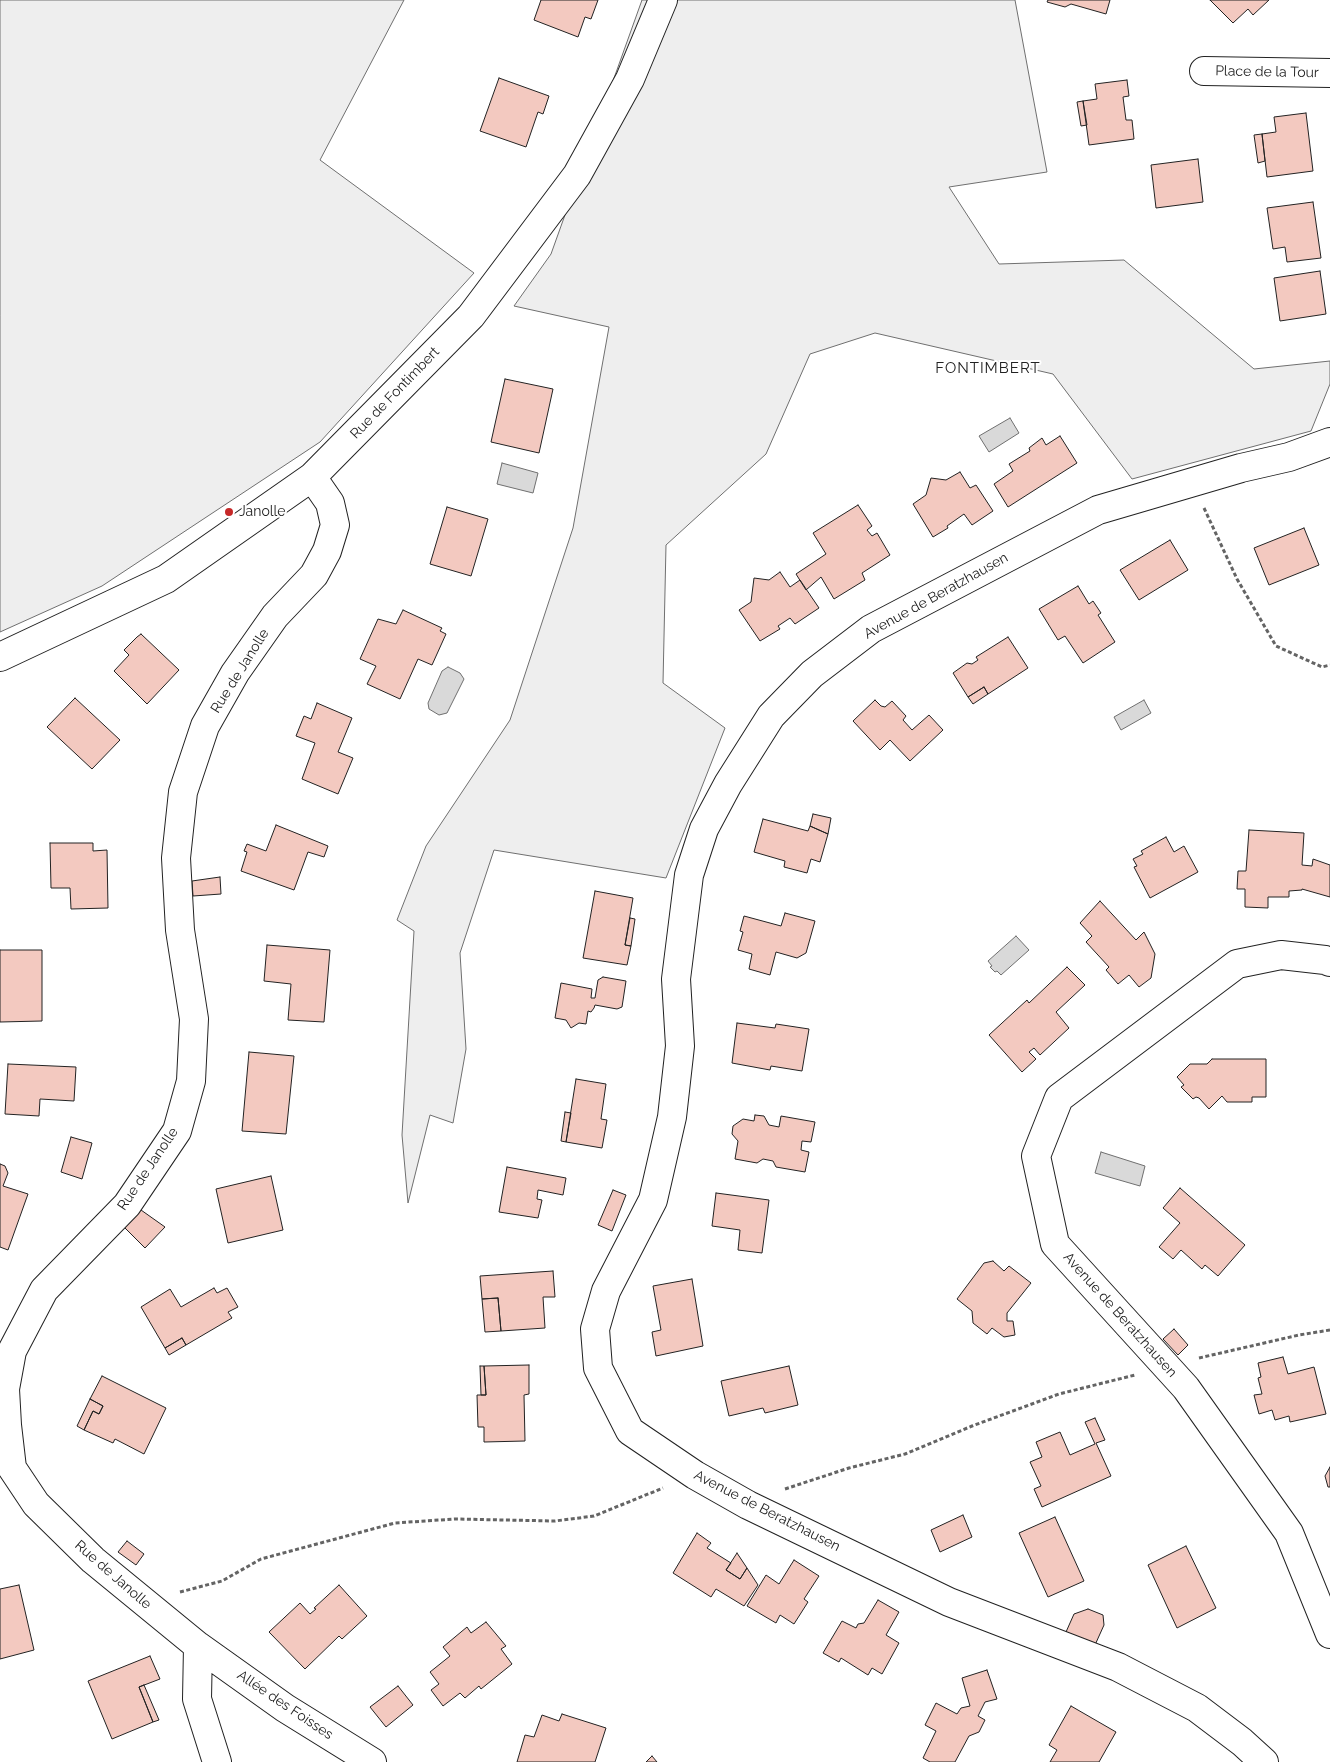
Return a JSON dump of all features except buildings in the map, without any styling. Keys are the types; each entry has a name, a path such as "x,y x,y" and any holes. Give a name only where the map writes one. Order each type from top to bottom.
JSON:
{"street":[{"name":"Rue de Fontimbert","path":"0,657 166,579 312,477 471,316 577,175 630,79 663,0"},
{"name":"Place de la Tour","path":"1204,71 1330,74"},
{"name":"Avenue de Beratzhausen","path":"1264,1762 1242,1742 1197,1708 1118,1667 949,1602 748,1505 695,1475 630,1431 598,1368 595,1329 606,1291 653,1200 670,1126 680,1046 676,979 689,875 704,829 728,784 771,716 812,674 871,629 1098,510 1241,468 1289,457 1330,442"},
{"name":"Rue de Janolle","path":"198,1646 93,1560 36,1504 12,1468 5,1389 12,1351 44,1290 126,1205 177,1131 191,1081 194,1019 180,930 176,858 183,792 205,726 235,673 275,616 314,575 327,551 335,525 330,503 312,477"},
{"name":"Avenue de Beratzhausen","path":"1330,962 1281,956 1237,964 1059,1098 1036,1156 1055,1244 1186,1388 1289,1533 1330,1634"},
{"path":"198,1646 197,1699 217,1762"},
{"name":"Allée des Foisses","path":"198,1646 285,1708 372,1762"}],"path":[{"path":"1192,483 1237,578 1276,646 1322,667 1330,665"},
{"path":"1166,1366 1299,1334 1330,1330"},
{"path":"748,1505 793,1486 850,1468 905,1454 1059,1394 1137,1374"},
{"path":"146,1604 222,1580 261,1559 395,1522 454,1519 555,1522 594,1516 695,1475"}],"shaded area":[{"path":"0,0 404,0 320,160 474,273 320,442 102,586 0,632"},
{"path":"642,0 1015,0 1047,172 949,187 999,264 1124,260 1254,369 1330,361 1330,384 1311,431 1132,479 1053,374 875,333 810,354 766,454 666,545 663,683 725,728 666,878 494,850 460,953 466,1049 453,1123 430,1115 408,1203 402,1135 414,931 397,920 426,846 510,720 573,528 609,327 514,306 551,254"},
{"path":"1010,418 1019,433 989,452 979,436"},
{"path":"502,463 538,473 533,493 497,484"},
{"path":"448,667 460,673 464,679 447,713 439,715 429,709 428,703 442,671"},
{"path":"1144,700 1151,713 1121,730 1114,717"},
{"path":"1016,936 1029,950 1001,975 990,967 992,966 988,961"},
{"path":"1101,1152 1145,1166 1140,1186 1095,1173"}],"place":[{"name":"Janolle","path":"229,512"}],"district":[{"name":"FONTIMBERT","path":"988,368"}]}
